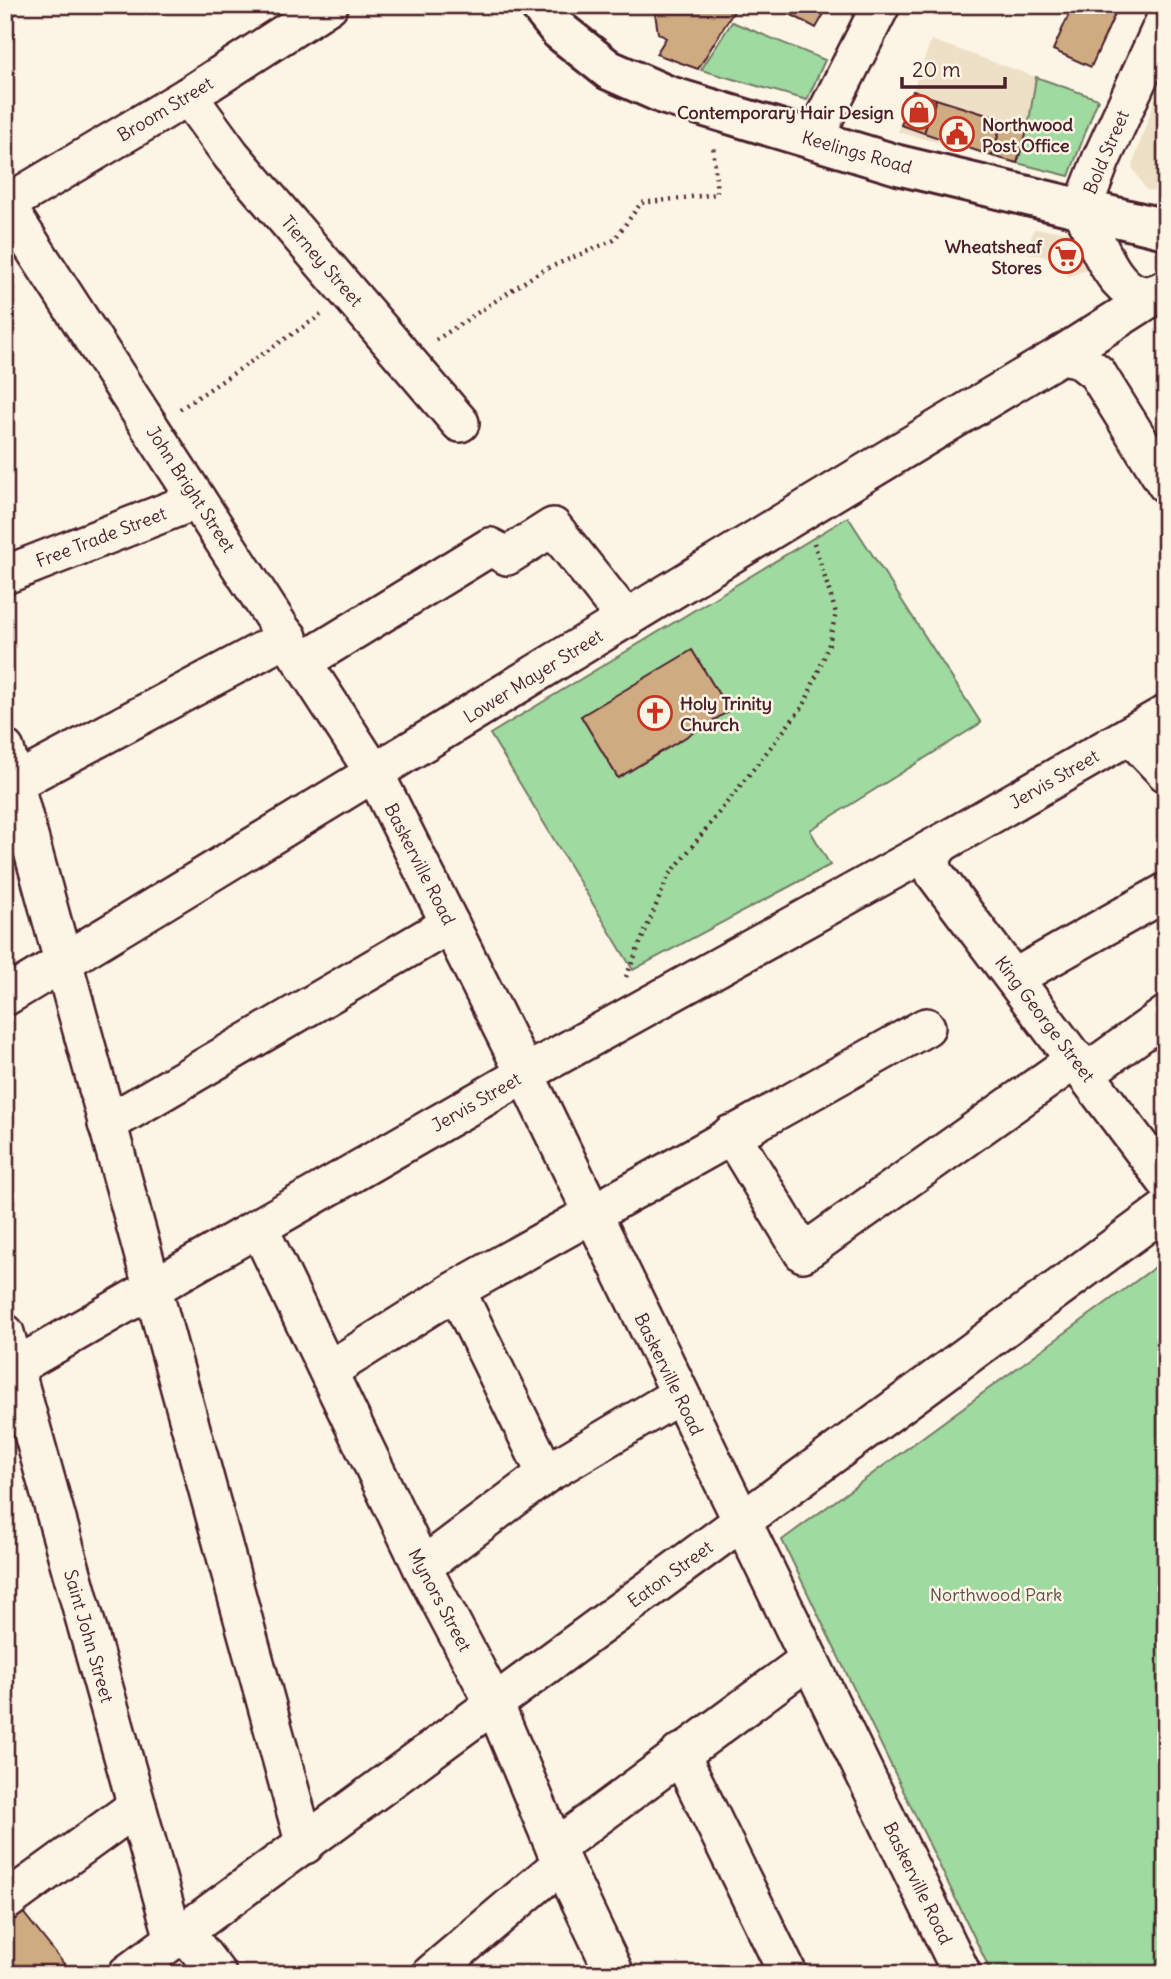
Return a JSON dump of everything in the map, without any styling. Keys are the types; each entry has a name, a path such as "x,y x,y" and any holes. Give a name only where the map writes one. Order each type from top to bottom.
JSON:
{"main road":[{"name":"Keelings Road","path":"539,5 560,31 609,70 666,95 898,165 1166,229"}],"street":[{"path":"813,140 881,5"},
{"name":"Broom Street","path":"5,205 188,96 324,7"},
{"name":"Bold Street","path":"1082,209 1101,160 1166,18"},
{"name":"Tierney Street","path":"188,96 231,155 460,423"},
{"name":"John Bright Street","path":"5,205 301,656 375,774"},
{"path":"1082,209 1119,284 1139,295 1160,292"},
{"name":"Lower Mayer Street","path":"5,997 375,774 800,510 1070,357 1160,292"},
{"path":"1070,357 1097,373 1166,484"},
{"name":"Free Trade Street","path":"5,575 197,500"},
{"path":"305,1846 10,766 301,656 491,547 507,556 553,527 626,619"},
{"name":"Jervis Street","path":"8,1357 105,1315 152,1289 525,1074 880,877 937,849 1166,714"},
{"path":"1130,735 1166,774"},
{"name":"Baskerville Road","path":"375,774 525,1074 740,1522 962,1974"},
{"name":"King George Street","path":"937,849 935,874 1166,1181"},
{"path":"1014,978 1166,892"},
{"path":"107,1124 450,924"},
{"path":"732,1134 803,1253 1081,1066 1166,1015"},
{"path":"328,1371 456,1290 926,1027"},
{"name":"Eaton Street","path":"127,1974 305,1846 494,1703 1166,1209"},
{"name":"Mynors Street","path":"259,1228 422,1567 494,1703 559,1855 615,1974"},
{"path":"456,1290 546,1474"},
{"name":"Saint John Street","path":"8,1357 136,1806 179,1935"},
{"path":"422,1567 546,1474 679,1395"},
{"path":"431,1974 559,1855 680,1753 808,1660"},
{"path":"680,1753 788,1974"},
{"path":"5,1902 136,1806"},
{"path":"179,1935 217,1974"}],"path":[{"path":"5,23 20,5"},
{"path":"406,359 541,271 614,240 642,203 717,194 713,140 725,113"},
{"path":"150,428 351,295"},
{"path":"611,1028 628,968 668,877 804,705 828,648 836,612 823,566 800,510"}],"shaded area":[{"path":"931,40 1036,77 1028,128 1017,163 898,132"},
{"path":"1155,98 1166,100 1166,194 1146,190 1132,167"},
{"name":"Wheatsheaf Stores","path":"1034,229 1078,232 1093,267 1068,277 1060,259 1026,253"}],"green space":[{"path":"732,22 825,60 807,100 701,70"},
{"path":"1036,77 1098,99 1069,176 1017,163 1028,128"},
{"path":"848,517 981,723 810,830 830,865 633,970 490,734"},
{"name":"Northwood Park","path":"1166,1259 1166,1974 992,1974 782,1540"}],"building":[{"path":"661,5 737,6 698,69 656,54 666,38 658,33 655,13"},
{"path":"792,5 829,5 816,28 788,13"},
{"path":"1073,5 1119,5 1091,67 1053,50"},
{"name":"Contemporary Hair Design","path":"913,91 936,99 924,133 901,125"},
{"path":"936,99 1003,120 992,156 924,133"},
{"path":"1003,120 1028,128 1017,163 992,156"},
{"name":"Holy Trinity Church","path":"692,650 729,711 618,778 581,716"},
{"path":"22,1911 72,1974 5,1974 5,1924"}],"place":[{"name":"Contemporary Hair Design","path":"919,112"},
{"name":"Northwood Post Office","path":"957,134"},
{"name":"Wheatsheaf Stores","path":"1066,256"},
{"name":"Holy Trinity Church","path":"655,713"}]}
